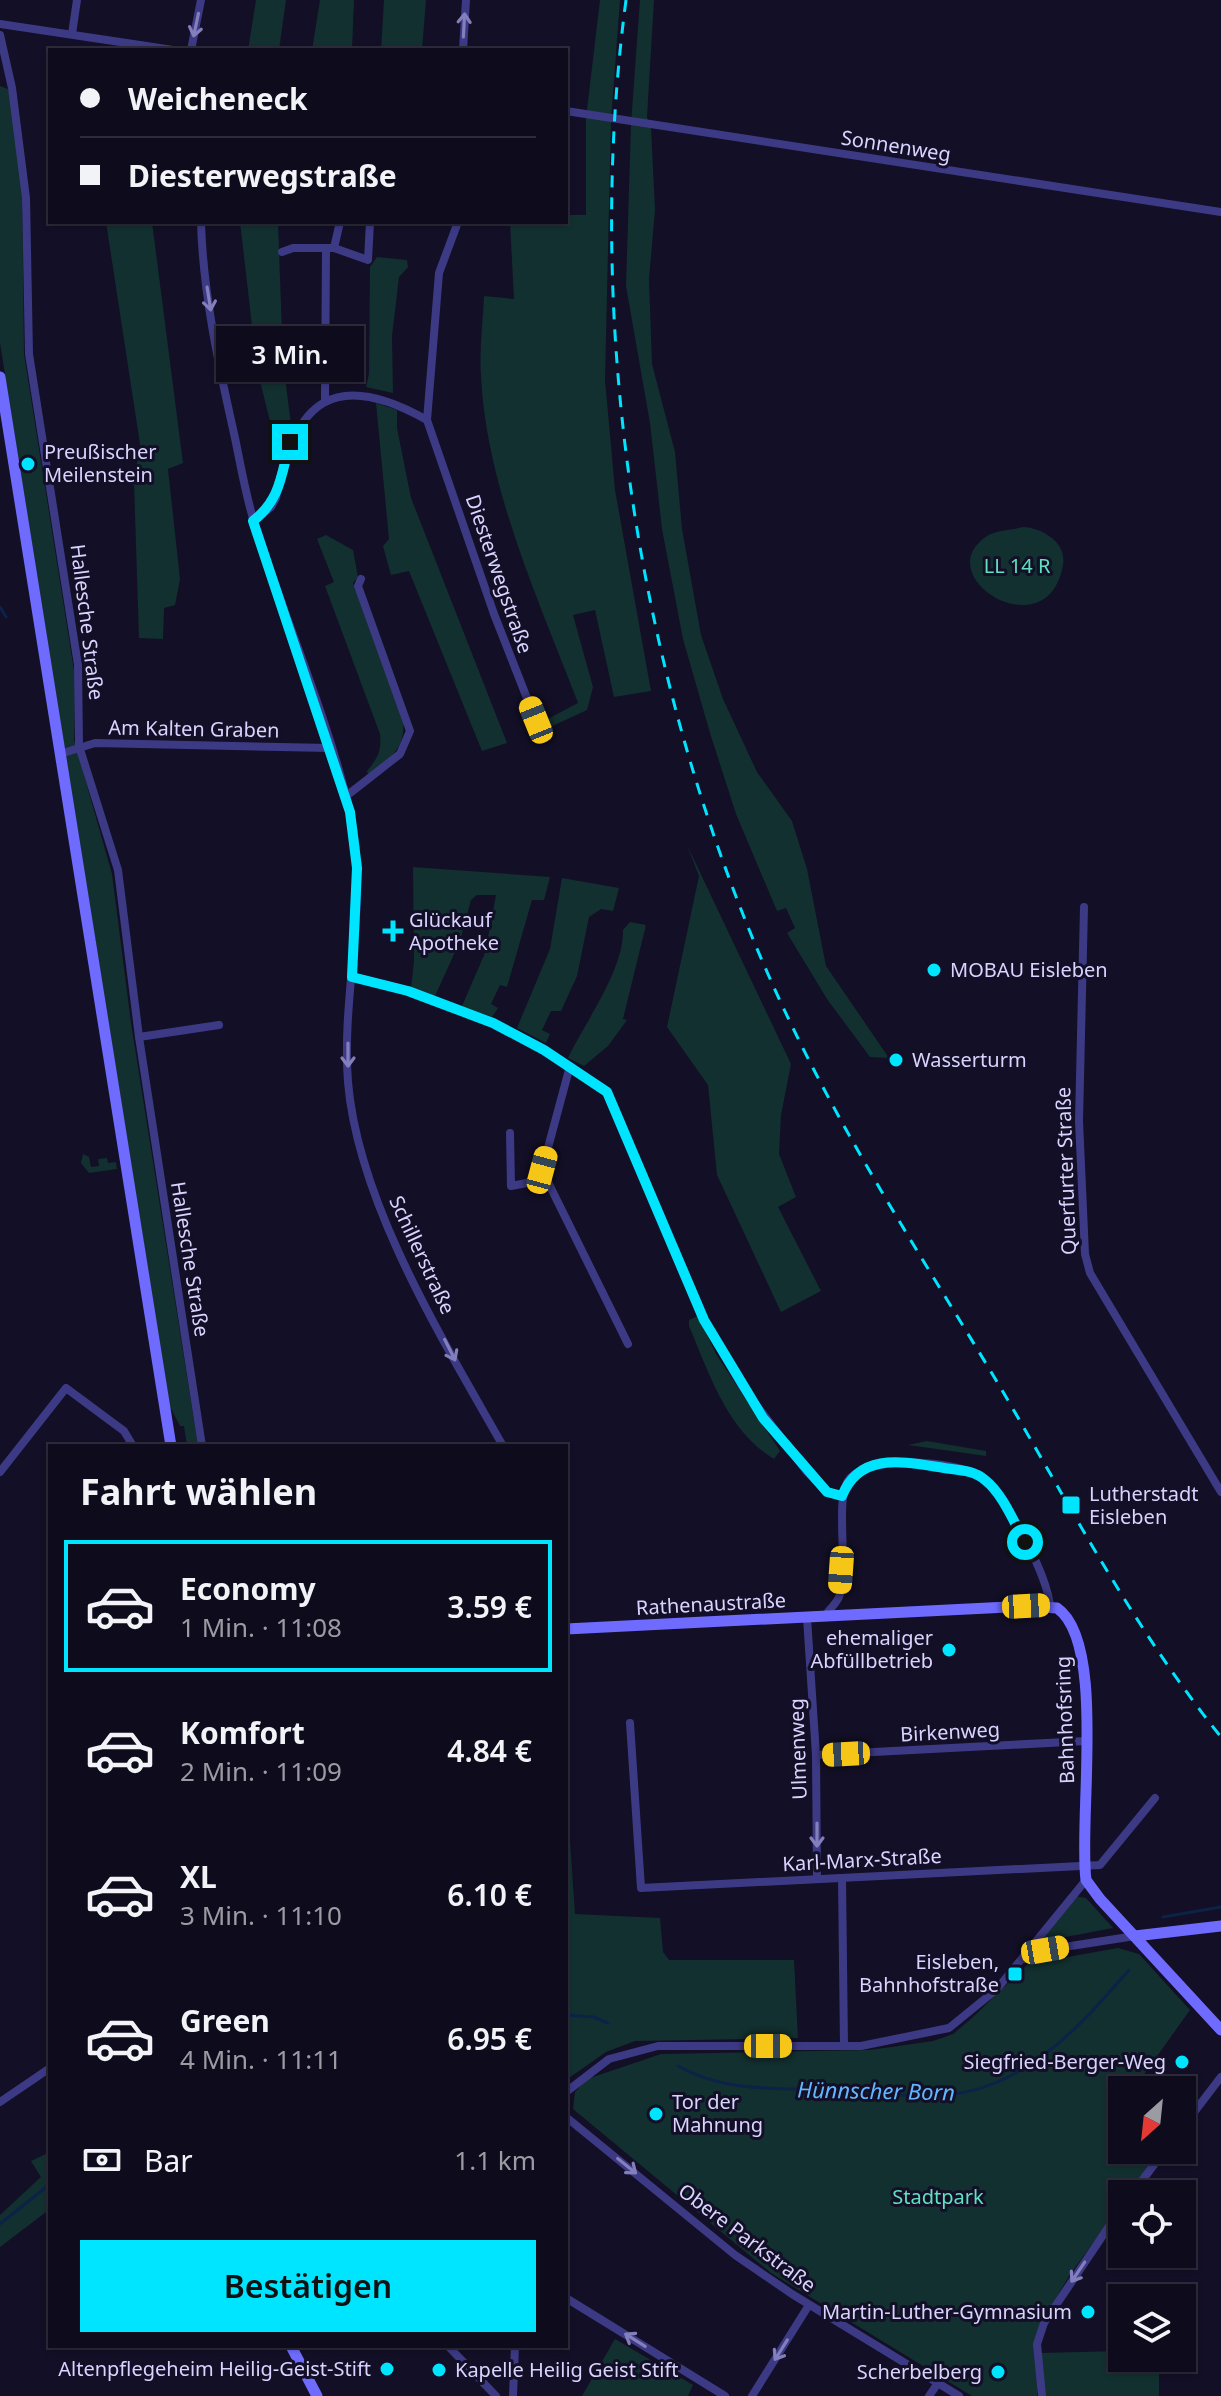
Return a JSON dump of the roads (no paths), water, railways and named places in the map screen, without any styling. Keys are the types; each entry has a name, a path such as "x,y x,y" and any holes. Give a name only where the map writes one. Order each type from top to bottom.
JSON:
{"main road":[{"path":"0,377 171,1444"},
{"name":"Rathenaustraße","path":"568,1629 1050,1606"},
{"name":"Bahnhofsring","path":"1050,1606 1066,1615 1082,1651 1086,1741 1086,1880"},
{"path":"1086,1880 1221,2030"},
{"path":"1135,1936 1221,1926"},
{"path":"292,2348 317,2396"}],"street":[{"path":"72,34 77,0"},
{"path":"191,48 201,0"},
{"path":"463,48 466,0"},
{"path":"0,24 160,48"},
{"name":"Hallesche Straße","path":"0,35 12,88 26,198 29,354 78,665 79,746 118,870 139,1037 202,1444"},
{"name":"Sonnenweg","path":"568,111 1221,212"},
{"name":"Schillerstraße","path":"201,224 202,255 220,374 253,521 330,748 352,827 357,868 348,1004 348,1080 354,1125 382,1214 475,1399 502,1444"},
{"path":"325,401 330,248 339,224"},
{"path":"282,252 293,248 330,248 368,260 370,224"},
{"name":"Diesterwegstraße","path":"457,224 439,273 427,420 494,614 543,739"},
{"path":"253,521 271,507 276,498 296,430 305,416 325,401 359,396 379,397 392,400 427,420"},
{"path":"345,797 400,754 410,731 358,586 361,579"},
{"name":"Am Kalten Graben","path":"60,754 95,743 330,748"},
{"name":"Querfurter Straße","path":"1084,907 1079,1121 1085,1254 1090,1273 1221,1492"},
{"path":"352,977 468,1012 517,1035 607,1092 704,1320 742,1386 807,1472 827,1492 842,1496 845,1528 839,1597 824,1617"},
{"path":"139,1037 219,1025"},
{"path":"570,1066 542,1170 628,1344"},
{"path":"510,1133 511,1186 548,1179"},
{"path":"0,1472 66,1388 124,1431 132,1444"},
{"name":"Bahnhofsring","path":"842,1496 848,1479 869,1466 891,1461 980,1476 994,1491 1048,1583 1050,1606"},
{"path":"839,1597 854,1616"},
{"name":"Ulmenweg","path":"807,1618 816,1755 817,1879"},
{"name":"Karl-Marx-Straße","path":"630,1723 641,1888 1084,1864"},
{"name":"Birkenweg","path":"816,1755 1086,1741"},
{"path":"1084,1864 1100,1865 1109,1857 1155,1798"},
{"path":"842,1878 844,2046"},
{"path":"568,2090 609,2059 658,2046 881,2044 949,2028 997,1989 1086,1880"},
{"path":"1020,1961 1045,1950 1135,1936"},
{"path":"0,2102 48,2069"},
{"path":"1196,2109 1221,2077"},
{"name":"Obere Parkstraße","path":"568,2119 735,2255 809,2305 959,2396"},
{"path":"1042,2396 1037,2344 1044,2323 1108,2228"},
{"path":"568,2299 725,2396"},
{"path":"752,2396 809,2305"},
{"path":"450,2348 496,2396"},
{"path":"513,2396 515,2348"},
{"path":"929,2396 938,2383"}],"waterway":[{"path":"0,607 6,617"},
{"name":"Hünnscher Born","path":"1163,1917 1221,1907"},
{"name":"Hünnscher Born","path":"678,2066 712,2080 747,2087 916,2096 962,2093 991,2085 1043,2056 1088,2016 1129,1970"},
{"name":"Hünnscher Born","path":"568,2015 593,2017 608,2023"},
{"name":"Hünnscher Born","path":"0,2224 48,2186"}],"railway":[{"path":"626,0 614,128 612,259 619,392 636,524 662,654 696,782 740,906 791,1024 839,1117 1131,1610 1189,1696 1221,1737"}],"place":[{"name":"Preußischer Meilenstein","path":"28,464"},
{"name":"Glückauf Apotheke","path":"393,931"},
{"name":"MOBAU Eisleben","path":"934,970"},
{"name":"Wasserturm","path":"896,1060"},
{"name":"Lutherstadt Eisleben","path":"1071,1505"},
{"name":"ehemaliger Abfüllbetrieb","path":"949,1650"},
{"name":"Eisleben, Bahnhofstraße","path":"1015,1974"},
{"name":"Siegfried-Berger-Weg","path":"1182,2062"},
{"name":"Tor der Mahnung","path":"656,2114"},
{"name":"Martin-Luther-Gymnasium","path":"1088,2312"},
{"name":"Altenpflegeheim Heilig-Geist-Stift","path":"387,2369"},
{"name":"Kapelle Heilig Geist Stift","path":"439,2370"},
{"name":"Scherbelberg","path":"998,2372"}],"park label":[{"name":"LL 14 R","path":"1017,566"},
{"name":"Stadtpark","path":"938,2197"}]}
